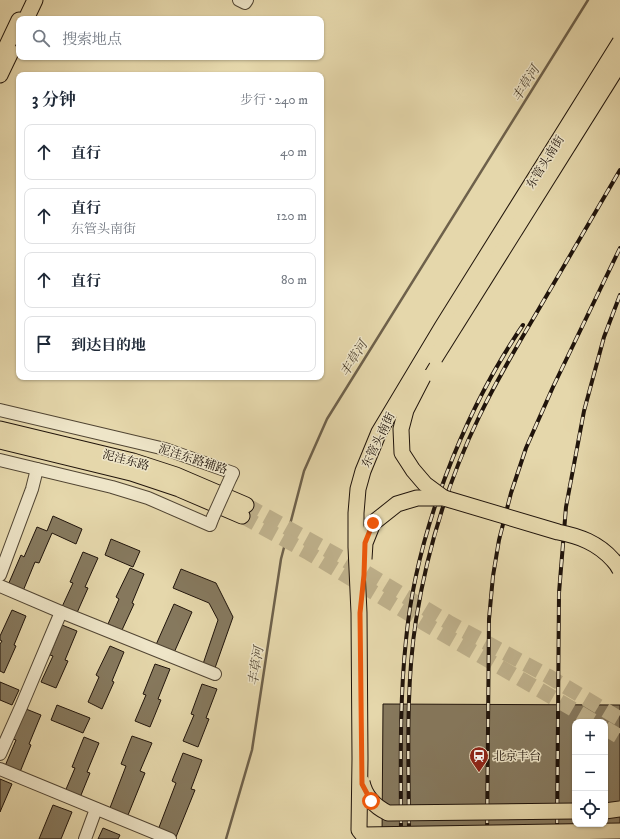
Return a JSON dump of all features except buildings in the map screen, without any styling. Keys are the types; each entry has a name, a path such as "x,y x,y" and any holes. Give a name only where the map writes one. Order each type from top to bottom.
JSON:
{"main road":[{"path":"20,16 28,0"},
{"path":"28,16 36,0"},
{"path":"0,60 16,25"},
{"path":"0,75 16,41"},
{"name":"东管头南街","path":"620,42 438,334 379,432 363,471 358,489 356,513 356,547 360,613 359,830 363,835 620,831"},
{"name":"东管头南街","path":"444,498 424,484 402,453 401,428 406,410 421,381 620,63"},
{"name":"泥洼东路","path":"0,429 133,461 176,474 244,510 131,473 0,441"},
{"path":"360,613 364,575 365,543 373,523 397,504 417,498 444,498 558,532 574,535 595,544 608,554 620,570"},
{"path":"360,760 362,784 371,801 380,809 388,813 572,811"},
{"path":"608,811 620,809"}],"street":[{"name":"泥洼东路辅路","path":"0,410 165,449 233,473 210,525 141,495 112,486 0,460"},
{"path":"0,575 32,489 37,469"},
{"path":"0,586 215,674"},
{"path":"0,754 22,707 61,612"},
{"path":"0,770 96,809 143,834 170,839"},
{"path":"85,839 96,809"}],"waterway":[{"name":"丰草河","path":"226,839 252,750 281,559 304,471 327,419 588,0"}],"tunnel":[{"path":"246,505 340,557 448,622 548,676 620,719"},
{"path":"242,516 309,553 424,623 590,719"},
{"path":"608,730 620,737"}],"railway":[{"path":"409,839 408,729 410,674 416,620 426,568 440,516 468,441 493,389 620,170"},
{"path":"487,839 489,619 493,576 499,540 511,493 526,448 553,387 620,248"},
{"path":"557,839 559,593 566,507 584,411 604,337 620,295"},
{"path":"401,839 402,690 411,600 420,558 432,517 462,435 501,359 523,325"}],"place":[{"name":"北京丰台","path":"479,773"}],"route":[{"path":"371,801 362,784 360,760 360,613 364,575 365,543 373,523"}]}
